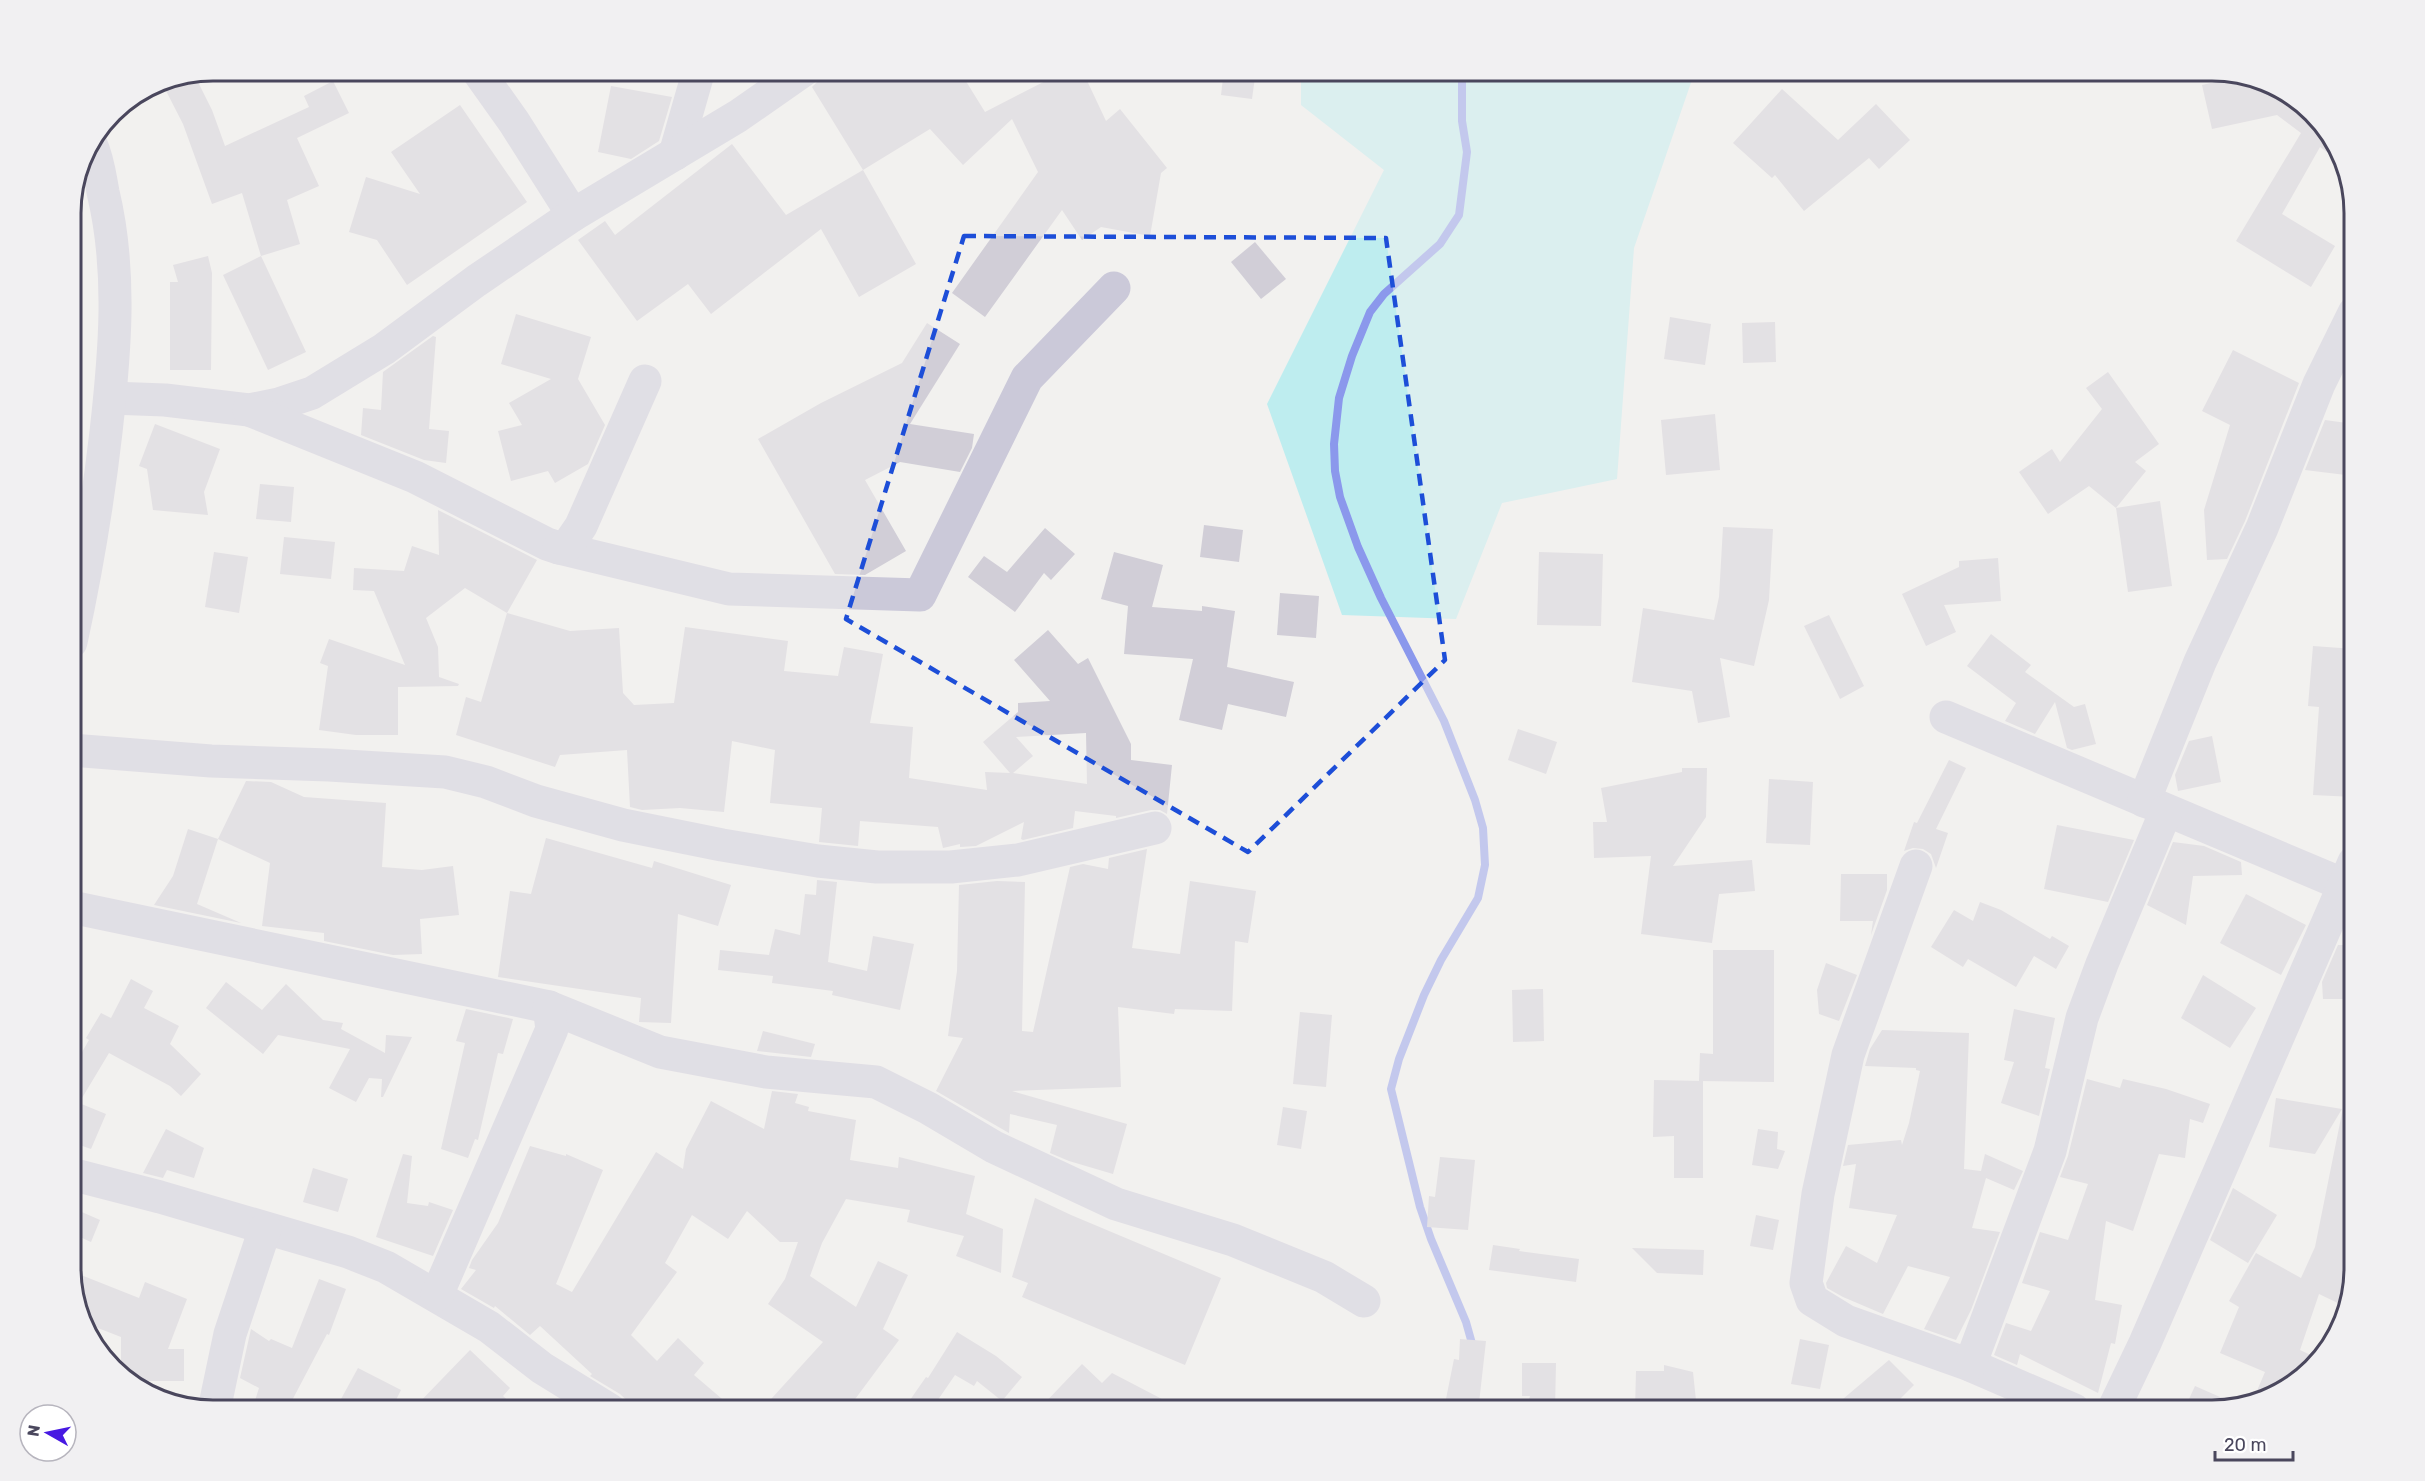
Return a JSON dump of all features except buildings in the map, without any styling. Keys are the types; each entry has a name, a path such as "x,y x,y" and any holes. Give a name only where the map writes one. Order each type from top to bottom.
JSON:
{"street":[{"path":"485,81 514,122 573,215"},
{"path":"675,154 696,81"},
{"path":"249,410 279,404 312,393 384,349 476,281 573,215 738,116 788,81"},
{"path":"81,590 96,512 110,398 116,277 110,219 94,156"},
{"path":"110,398 165,400 249,410 415,477 559,548 729,589 920,595 1027,378 1114,288"},
{"path":"1970,1365 2050,1151 2082,1018 2155,806 2200,662 2262,528 2319,384 2344,333"},
{"path":"559,548 568,545 580,526 645,381"},
{"path":"1946,717 2155,806 2344,876"},
{"path":"81,751 211,761 445,772 486,782 536,801 623,825 818,861 877,867 951,867 1018,860 1155,828"},
{"path":"1916,866 1848,1055 1818,1194 1806,1283 1812,1300 1846,1322 1970,1365 2051,1400"},
{"path":"2118,1400 2344,895"},
{"path":"81,909 549,1007 660,1052 766,1072 876,1082 928,1108 994,1147 1116,1203 1233,1240 1324,1277 1364,1301"},
{"path":"437,1295 552,1029 549,1007"},
{"path":"81,1177 160,1197 348,1252 386,1267 489,1327 542,1368 594,1400"},
{"path":"216,1400 230,1334 265,1229"}],"highlighted area":[{"path":"964,236 1386,238 1445,660 1248,852 846,619"}],"shaded area":[{"path":"1301,81 1692,81 1634,248 1617,479 1502,503 1456,619 1342,615 1267,404 1384,170 1301,105"}],"waterway":[{"path":"1462,81 1462,121 1467,152 1459,215 1440,244 1384,294 1370,312 1352,356 1339,398 1334,444 1335,471 1340,497 1358,547 1381,598 1444,721 1475,800 1483,828 1485,865 1478,898 1441,960 1424,995 1399,1059 1391,1089 1420,1207 1466,1322 1473,1347"},
{"path":"1465,1400 1467,1391"}]}
